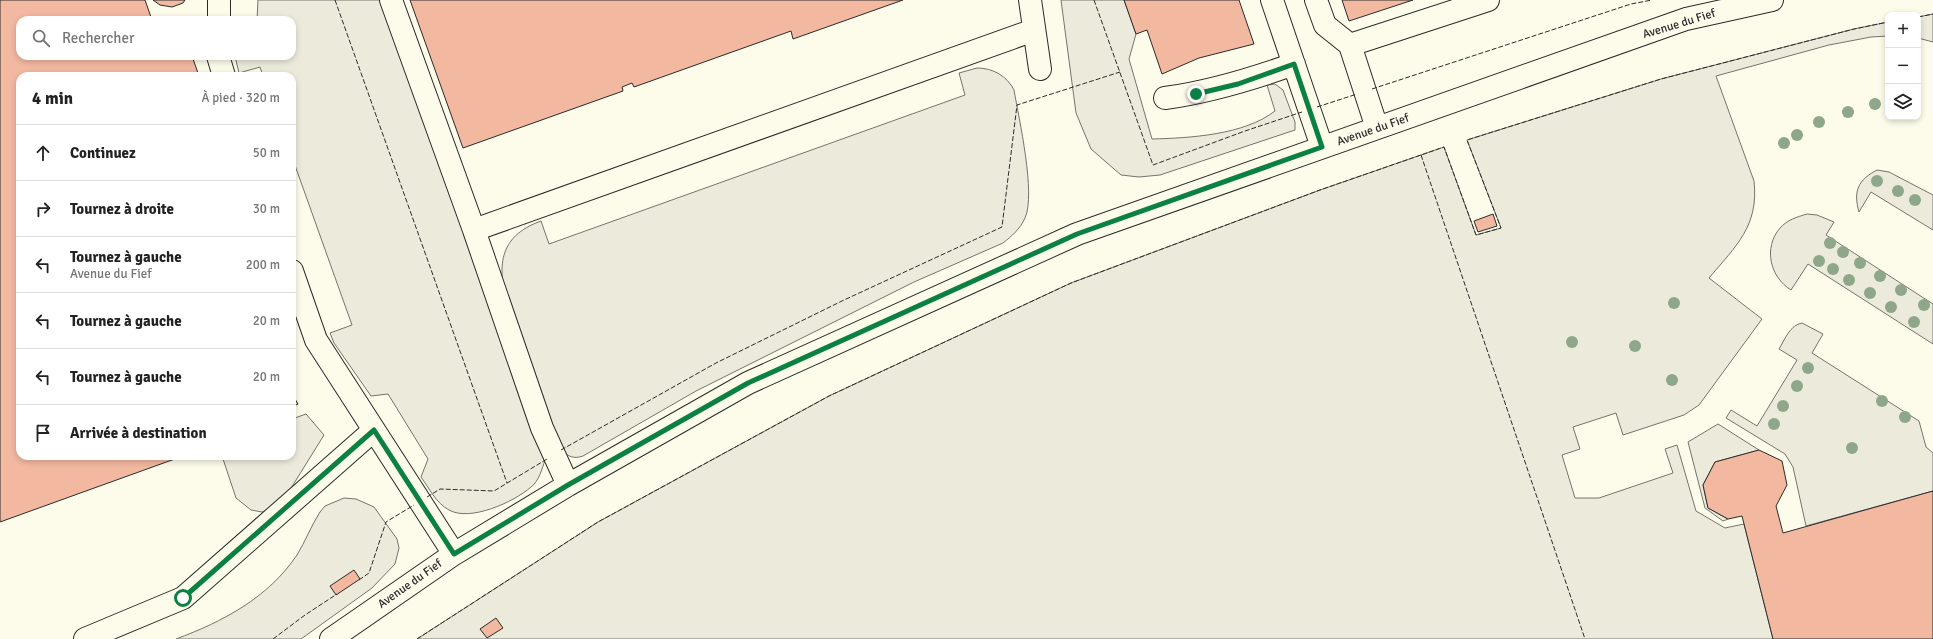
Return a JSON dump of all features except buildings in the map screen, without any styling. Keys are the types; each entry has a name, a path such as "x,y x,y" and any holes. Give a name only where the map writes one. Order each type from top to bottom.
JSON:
{"street":[{"path":"219,0 219,16"},
{"path":"391,0 474,230 542,428 568,485"},
{"path":"1030,0 1040,69"},
{"path":"1272,0 1322,147"},
{"path":"1316,0 1324,25 1350,45 1377,128"},
{"path":"1350,45 1488,0"},
{"name":"Avenue du Fief","path":"331,639 454,554 568,485 748,383 1070,237 1686,19 1772,0"},
{"path":"474,230 1034,30"},
{"path":"219,60 223,72"},
{"path":"1165,98 1196,94 1238,84 1294,64"},
{"path":"296,282 316,340 454,554"},
{"path":"85,639 183,598 374,430"}],"shaded area":[{"path":"258,0 382,0 545,460 536,482 514,499 492,509 468,514 458,513 444,507 433,495 421,477 428,459 388,394 371,396 334,343 330,333 352,325 296,168 296,72 262,72 260,67 239,72 236,60 296,60 296,16 257,16"},
{"path":"1061,0 1124,0 1136,34 1129,59 1152,139 1183,138 1216,134 1248,125 1262,119 1275,111 1267,85 1275,84 1283,90 1295,122 1295,130 1160,175 1139,177 1121,175 1091,149 1076,113"},
{"path":"1933,14 1933,42 1921,39 1921,16"},
{"path":"1885,23 1885,36 1871,37 1829,45 1716,76 1754,181 1755,197 1753,211 1744,234 1709,278 1762,319 1699,405 1684,415 1623,435 1616,413 1573,427 1580,449 1562,455 1575,498 1599,498 1673,473 1665,449 1677,445 1696,511 1725,528 1744,524 1773,639 417,639 598,522 829,396 1071,283 1320,190 1444,147 1476,235 1501,228 1467,140 1661,79 1854,29"},
{"path":"977,68 994,71 1008,81 1014,90 1026,156 1029,192 1028,207 1025,218 1021,226 1013,235 1003,243 914,282 696,391 583,456 571,457 562,450 507,305 502,278 502,266 504,255 516,236 527,228 541,221 549,244 965,95 959,73"},
{"path":"1877,170 1889,172 1933,195 1933,230 1871,192 1859,212 1857,205 1857,192 1861,182"},
{"path":"1807,214 1817,215 1834,222 1826,235 1933,304 1933,344 1808,264 1791,290 1778,278 1771,262 1770,253 1775,236 1783,225 1792,219"},
{"path":"1802,323 1823,334 1812,353 1919,421 1926,447 1933,453 1933,491 1806,526 1793,467 1785,454 1726,418 1731,410 1757,426 1797,360 1779,349 1791,329"},
{"path":"306,414 324,435 288,493 272,509 262,512 251,510 236,498 223,460 296,460 296,418"},
{"path":"1718,424 1759,450 1715,462 1703,485 1708,508 1728,519 1723,521 1705,508 1688,442"},
{"path":"344,498 356,499 374,507 397,539 399,548 395,564 372,588 301,639 176,639 210,625 243,607 258,596 272,584 297,555 317,517 325,506"}],"fence":[{"path":"335,0 507,483"},
{"path":"1094,0 1153,165 1245,131 1302,112"},
{"path":"1372,89 1631,4 1652,0"},
{"path":"1921,16 1933,14"},
{"path":"417,639 598,522 829,396 1071,283 1320,190 1444,147 1476,235 1501,228 1467,140 1661,79 1854,29 1885,23"},
{"path":"561,450 716,363 844,300 1002,227 1017,105 1120,72"},
{"path":"1317,107 1357,94"},
{"path":"1421,155 1585,639"},
{"path":"427,497 440,489 494,491 547,459"},
{"path":"359,580 369,573 386,522 414,505"},
{"path":"273,639 305,615 337,594"}],"route":[{"path":"183,598 374,430 454,554 568,485 748,383 1077,234 1322,147 1294,64 1238,84 1196,94"}]}
